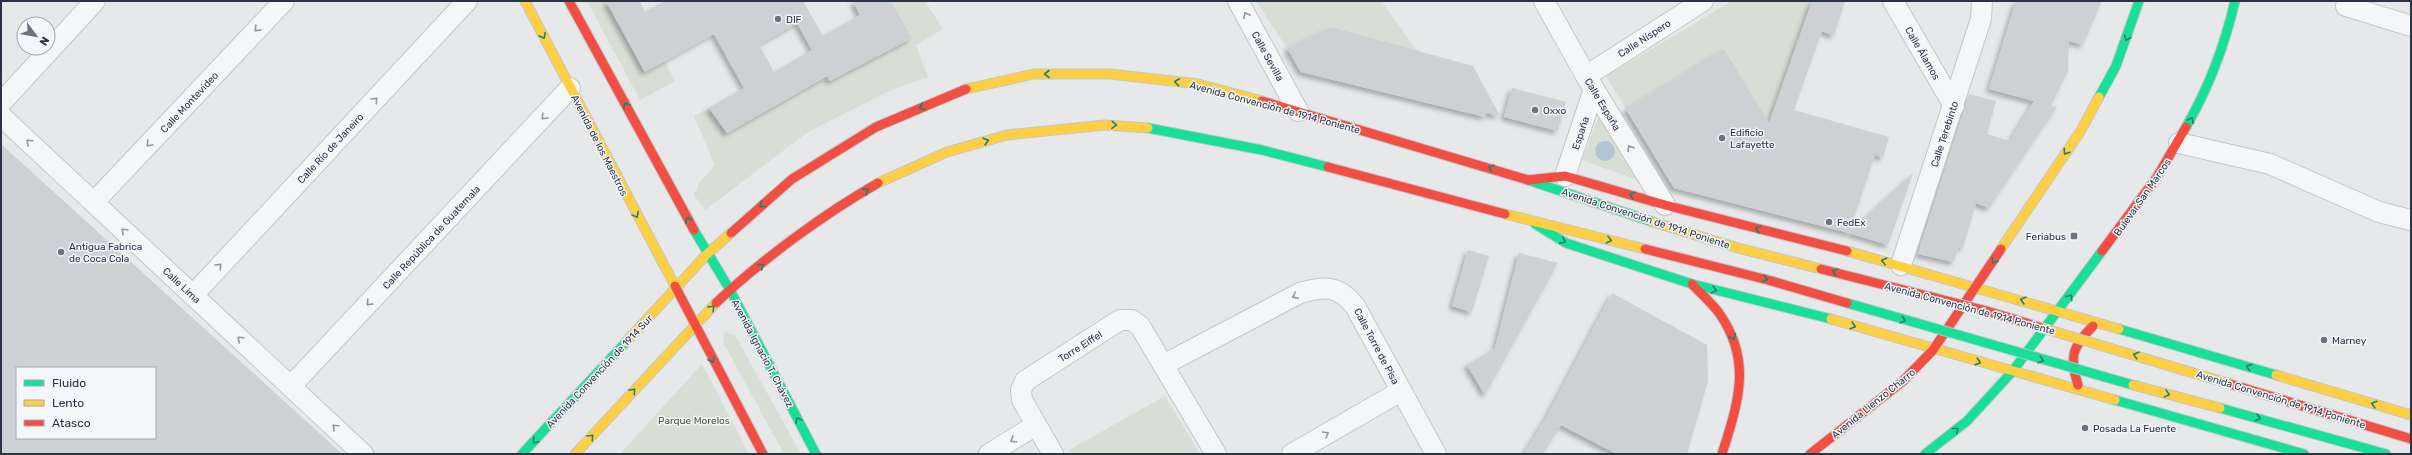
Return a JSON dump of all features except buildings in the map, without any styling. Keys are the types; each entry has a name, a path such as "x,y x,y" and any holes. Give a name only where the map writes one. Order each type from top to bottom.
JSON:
{"main road":[{"name":"Avenida de los Maestros","path":"525,1 675,288"},
{"path":"569,1 707,254"},
{"path":"1933,350 2080,132 2116,66 2139,1"},
{"name":"Bulevar San Marcos","path":"2012,372 2060,311 2158,178 2198,107 2230,23 2235,1"},
{"name":"Avenida Convención de 1914 Poniente","path":"675,288 707,254 792,180 876,127 960,90 1034,74 1110,74 1198,84 1298,111 1528,180 1653,222 1738,248 1987,311 2411,439"},
{"path":"575,454 694,325 730,290 809,228 877,184 947,152 1007,135 1105,125 1141,127 1262,150 1530,221 1768,280 2055,364 2386,454"},
{"name":"Avenida Convención de 1914 Poniente","path":"1528,180 1565,176 1665,205 1901,265 1977,286 2411,415"},
{"path":"1530,221 1566,243 1692,284 1833,320 1933,350 2304,454"},
{"path":"1833,320 1846,312 1859,292 1857,268 1849,253"},
{"name":"Avenida Ignacio T. Chávez","path":"707,254 730,290 816,454"},
{"path":"1692,284 1719,313 1736,341 1742,368 1739,395 1722,454"},
{"path":"675,288 763,454"},
{"name":"Avenida Convención de 1914 Sur","path":"522,454 675,288"},
{"path":"2080,391 2071,366 2072,352 2080,338 2093,326 2104,324"},
{"name":"Avenida Lienzo Charro","path":"1810,454 1902,382 1933,350"},
{"path":"1925,454 1967,421 2012,372"}],"street":[{"path":"1,103 95,1"},
{"name":"Calle Montevideo","path":"94,202 284,1"},
{"name":"Calle Río de Janeiro","path":"193,295 467,1"},
{"name":"Calle Sevilla","path":"1238,1 1298,111"},
{"name":"Calle España","path":"1544,1 1590,82 1665,205"},
{"name":"Calle Níspero","path":"1590,82 1703,1"},
{"name":"Calle Álamos","path":"1893,1 1954,106"},
{"name":"Calle Terebinto","path":"1901,265 1954,106 1981,19 1982,1"},
{"path":"2346,6 2411,26"},
{"name":"España","path":"1565,176 1590,82"},
{"name":"Calle República de Guatemala","path":"291,386 570,88"},
{"name":"Calle Lima","path":"1,116 364,454"},
{"path":"2179,143 2270,164 2379,212 2411,220"},
{"name":"Calle Torre de Pisa","path":"1164,364 1300,293 1320,288 1332,289 1346,295 1355,306 1436,454"},
{"name":"Torre Eiffel","path":"1053,454 1022,400 1021,390 1025,381 1120,320 1132,320 1140,326 1164,364 1216,454"},
{"path":"1292,454 1401,391"},
{"path":"989,454 1036,425"}],"green space":[{"path":"587,1 606,1 644,72 665,61 675,81 640,100"},
{"path":"891,1 925,1 943,29 916,45 928,77 887,92 808,132 705,210 694,195 699,183 715,165 694,116 709,108 727,133 819,81 830,81 912,38"},
{"path":"1256,1 1381,1 1419,53 1331,27 1287,48"},
{"path":"1732,1 1814,1 1769,131 1724,49 1626,109 1606,76"},
{"path":"1600,113 1640,181 1582,160"},
{"path":"725,332 735,335 801,454 784,454 723,342"},
{"name":"Parque Morelos","path":"702,364 749,454 620,454"},
{"path":"1165,396 1200,454 1071,454 1069,450"}],"water":[{"path":"1605,141 1612,144 1615,151 1612,158 1605,161 1598,158 1595,151 1598,144"}],"traffic: fast":[{"path":"2099,97 2116,66 2139,1"},
{"path":"2186,127 2209,82 2226,33 2235,1"},
{"path":"1148,128 1262,150 1328,167"},
{"path":"1528,180 1653,222"},
{"path":"1535,224 1566,243 1692,284 1831,319"},
{"path":"694,230 730,290 816,454"},
{"path":"1925,454 1967,421 2012,372 2102,251"},
{"path":"1847,303 2133,385"},
{"path":"2119,329 2276,375"},
{"path":"522,454 626,342"},
{"path":"2115,400 2304,454"},
{"path":"2220,408 2386,454"}],"traffic: slow":[{"path":"525,1 675,286"},
{"path":"966,89 1034,74 1110,74 1198,84 1262,101"},
{"path":"2001,249 2080,132 2099,97"},
{"path":"878,183 947,152 1007,135 1105,125 1148,128"},
{"path":"1505,214 1645,249"},
{"path":"1653,222 1738,248 1821,269"},
{"path":"626,342 707,254 731,233"},
{"path":"1847,251 2119,329"},
{"path":"575,454 716,303"},
{"path":"1831,319 2115,400"},
{"path":"2039,327 2227,383"},
{"path":"2276,375 2411,415"},
{"path":"2133,385 2220,408"}],"traffic: jam":[{"path":"569,1 694,230"},
{"path":"731,233 792,179 876,127 966,89"},
{"path":"1262,101 1528,180"},
{"path":"2102,251 2157,177 2186,127"},
{"path":"1328,167 1505,214"},
{"path":"1528,180 1565,176 1665,205 1847,251"},
{"path":"716,303 753,270 794,238 857,195 878,183"},
{"path":"1645,249 1768,280 1847,303"},
{"path":"1810,454 1902,382 1933,350 2001,249"},
{"path":"1821,269 1987,311 2039,327"},
{"path":"1692,284 1719,313 1730,331 1736,348 1739,365 1737,400 1722,454"},
{"path":"675,286 763,454"},
{"path":"2078,385 2073,360 2074,353 2081,340 2093,326"},
{"path":"2227,383 2411,439"}],"place":[{"name":"DIF","path":"778,19"},
{"name":"Oxxo","path":"1535,110"},
{"name":"Edificio Lafayette","path":"1722,138"},
{"name":"FedEx","path":"1829,222"},
{"name":"Feriabus","path":"2074,236"},
{"name":"Antigua Fabrica de Coca Cola","path":"61,252"},
{"name":"Marney","path":"2324,340"},
{"name":"Posada La Fuente","path":"2085,428"}]}
